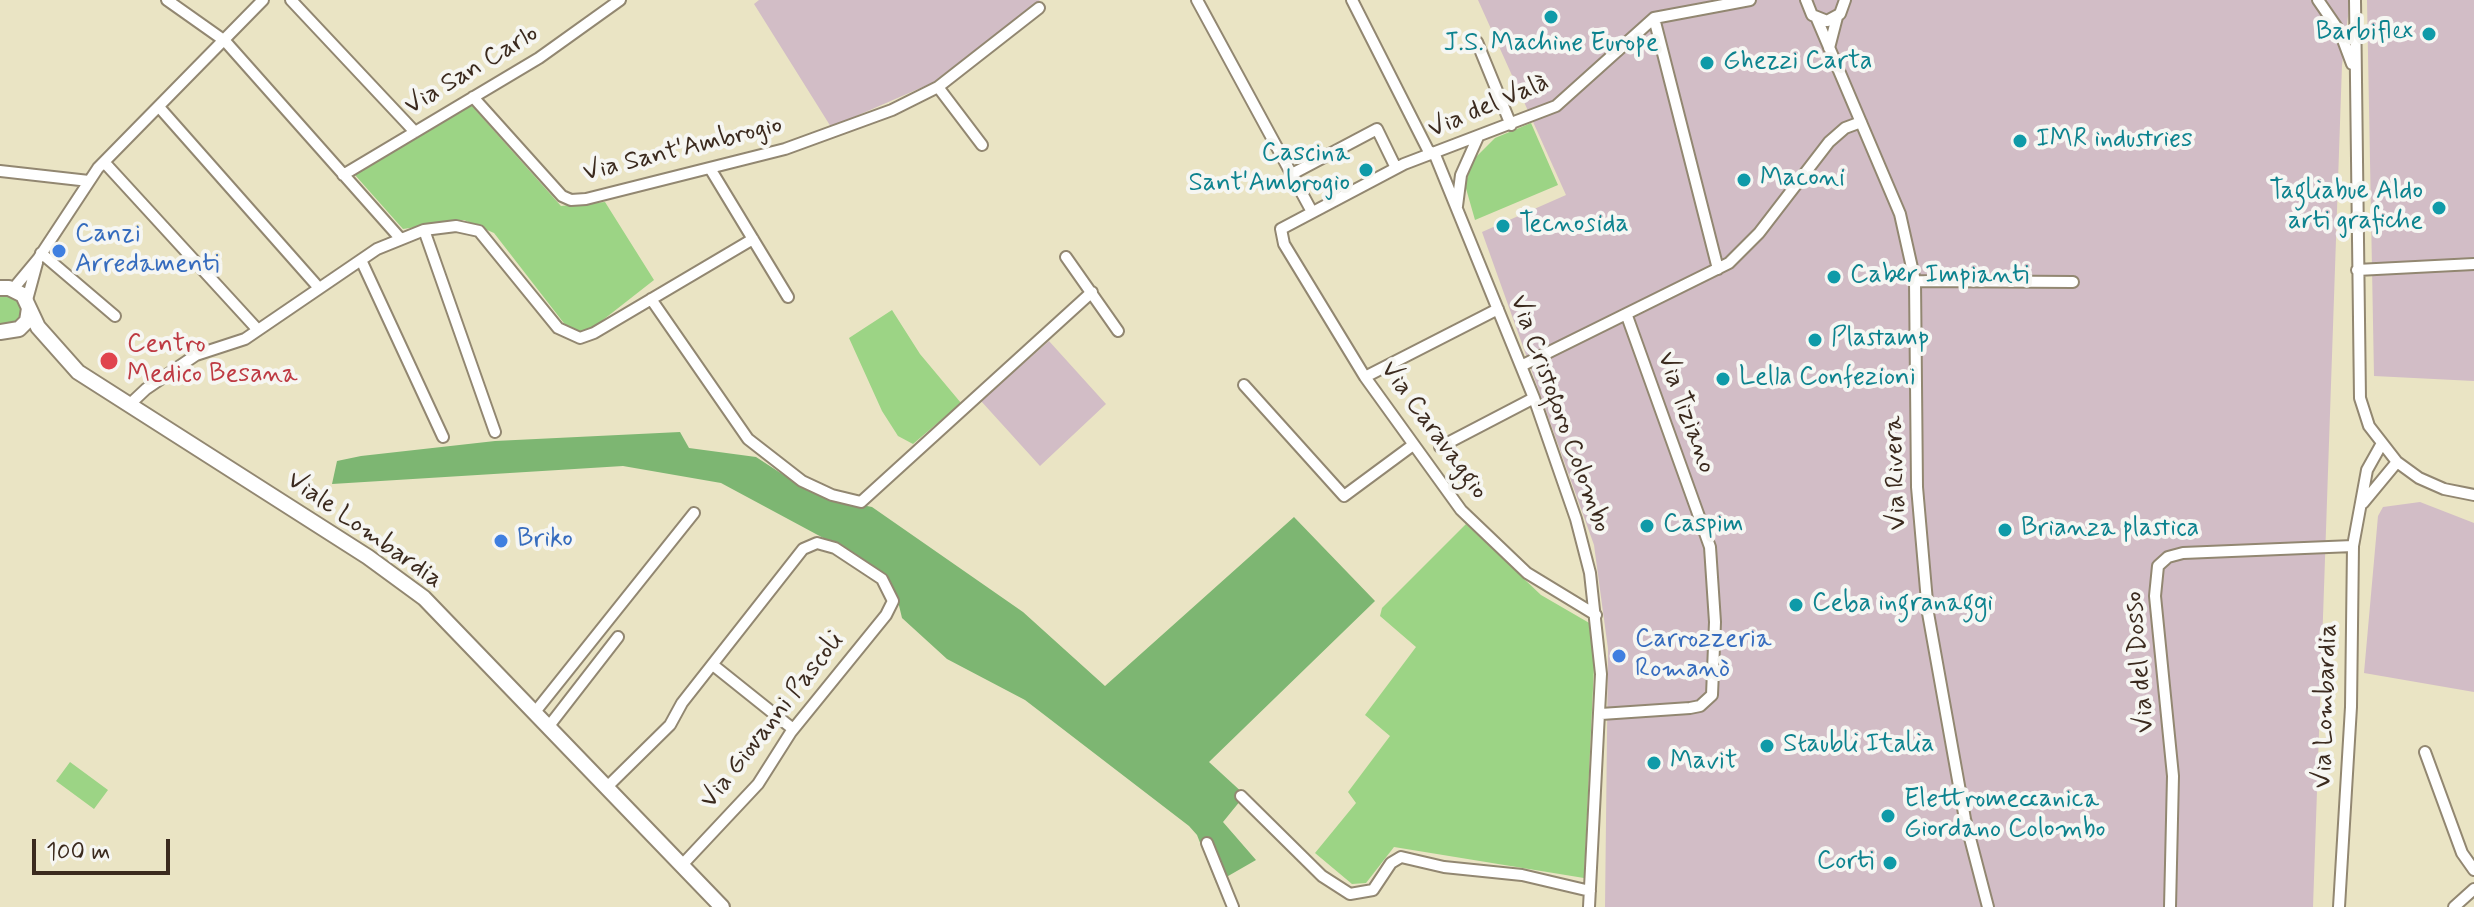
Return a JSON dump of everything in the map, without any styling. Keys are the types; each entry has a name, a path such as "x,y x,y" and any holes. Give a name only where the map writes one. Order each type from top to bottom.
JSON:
{"main road":[{"name":"Viale Lombardia","path":"3,288 28,304 56,350 78,372 408,585 453,626 717,902"},
{"path":"1,333 19,329 27,321 28,304"},
{"name":"Viale Lombardia","path":"19,329 56,350"}],"street":[{"path":"167,0 225,41 399,237"},
{"path":"3,288 39,256 104,162 263,0"},
{"path":"291,0 415,132"},
{"name":"Via San Carlo","path":"343,175 539,58 620,0"},
{"path":"1197,0 1311,210"},
{"path":"1352,0 1428,150 1435,155"},
{"path":"1718,269 1654,18 1750,0"},
{"name":"Via Rivera","path":"1806,0 1809,11 1817,19 1900,214 1915,281 1917,487 1928,613 1965,819 1988,907"},
{"path":"2318,0 2352,52"},
{"path":"2355,0 2352,52 2360,398 2369,426 2397,462 2432,483 2474,495"},
{"path":"1829,48 1837,17 1847,2"},
{"name":"Via Sant'Ambrogio","path":"473,97 562,196 571,200 711,170 858,123 938,87 1039,8"},
{"path":"1817,19 1827,21 1837,17"},
{"name":"Via del Valà","path":"1280,232 1284,225 1311,210 1396,168 1511,125 1565,99 1654,18"},
{"path":"2340,32 2355,29"},
{"path":"1477,42 1511,125"},
{"path":"938,87 982,145"},
{"path":"159,107 319,288"},
{"path":"1521,366 1718,269 1751,243 1829,142 1845,128 1861,122"},
{"path":"1292,174 1377,129 1396,168"},
{"path":"1457,208 1461,175 1478,137"},
{"name":"Via Cristoforo Colombo","path":"1435,155 1534,398 1576,519 1596,615 1601,714 1589,907"},
{"path":"104,162 258,330"},
{"path":"711,170 788,297"},
{"path":"0,171 89,181"},
{"path":"129,405 176,367 209,350 231,345 399,237 424,230 456,226 479,231 558,328 580,338 594,333 753,239"},
{"path":"424,230 495,432"},
{"name":"Via Caravaggio","path":"1280,232 1284,244 1365,377 1461,510 1501,551 1545,586 1596,615"},
{"path":"28,304 39,256"},
{"path":"39,256 115,316"},
{"path":"1066,257 1118,331"},
{"path":"361,260 443,437"},
{"path":"2357,270 2474,264"},
{"path":"1915,281 2073,282"},
{"path":"651,299 748,439 802,481 832,495 861,502 1092,292"},
{"path":"1365,377 1498,309"},
{"name":"Via Tiziano","path":"1601,714 1690,708 1700,706 1712,695 1715,622 1710,547 1627,316"},
{"path":"1244,385 1344,496 1413,445"},
{"path":"1440,447 1534,398"},
{"name":"Via Lombardia","path":"2339,907 2351,707 2353,546 2367,470 2381,445"},
{"path":"2360,508 2397,462"},
{"path":"535,712 694,513"},
{"name":"Via Giovanni Pascoli","path":"682,865 758,784 793,729 886,615 893,601 882,579 835,548 817,543 803,549 785,567 713,665"},
{"name":"Via del Dosso","path":"2170,907 2173,776 2155,596 2158,566 2168,557 2183,553 2353,546"},
{"path":"549,726 618,637"},
{"path":"608,786 670,725 682,703 713,665 793,729"},
{"path":"2425,752 2462,853 2474,870"},
{"path":"1241,796 1304,859 1350,894 1373,890 1391,863 1401,857 1444,867 1522,875 1590,891"},
{"path":"1207,843 1233,907"},
{"path":"2454,907 2474,889"}],"shaded area":[{"path":"759,0 1040,0 932,83 831,127 754,4"},
{"path":"1478,0 2350,0 2342,65 2313,907 1605,907 1608,649 1594,545 1482,232 1566,195"},
{"path":"2367,0 2474,0 2474,381 2374,376"},
{"path":"1049,341 1106,404 1040,466 981,401"},
{"path":"2420,502 2474,523 2474,692 2364,673 2378,516 2383,507"}],"green space":[{"path":"471,105 561,206 605,202 654,280 585,334 570,331 494,233 464,220 403,229 355,175"},
{"path":"1531,123 1558,185 1475,220 1465,185 1473,160 1495,138"},
{"path":"0,294 20,299 23,316 17,324 0,326"},
{"path":"892,310 920,354 961,403 913,444 898,436 882,411 849,338"},
{"path":"680,432 689,448 756,457 799,485 832,499 872,507 1023,612 1105,686 1294,517 1375,601 1209,762 1245,795 1223,822 1256,860 1216,883 1197,835 1189,826 1025,700 947,659 902,618 896,593 887,578 855,555 721,483 623,466 332,484 337,461 361,456 495,441"},
{"path":"1466,524 1541,595 1591,624 1595,646 1584,878 1394,847 1366,883 1352,884 1315,853 1356,803 1348,792 1390,736 1365,715 1416,647 1380,616 1382,608"},
{"path":"70,762 108,790 94,809 56,781"}],"place":[{"name":"J.S. Machine Europe","path":"1551,17"},
{"name":"Barbiflex","path":"2429,34"},
{"name":"Ghezzi Carta","path":"1707,63"},
{"name":"IMR industries","path":"2020,141"},
{"name":"Cascina Sant'Ambrogio","path":"1366,170"},
{"name":"Maconi","path":"1744,180"},
{"name":"Tagliabue Aldo arti grafiche","path":"2439,208"},
{"name":"Tecnosida","path":"1503,226"},
{"name":"Canzi Arredamenti","path":"59,251"},
{"name":"Caber Impianti","path":"1834,277"},
{"name":"Plastamp","path":"1815,340"},
{"name":"Centro Medico Besana","path":"109,361"},
{"name":"Lella Confezioni","path":"1723,379"},
{"name":"Caspim","path":"1647,526"},
{"name":"Brianza plastica","path":"2005,530"},
{"name":"Briko","path":"501,541"},
{"name":"Ceba ingranaggi","path":"1796,605"},
{"name":"Carrozzeria Romanò","path":"1619,656"},
{"name":"Staubli Italia","path":"1767,746"},
{"name":"Mavit","path":"1654,763"},
{"name":"Elettromeccanica Giordano Colombo","path":"1888,816"},
{"name":"Corti","path":"1890,863"}]}
